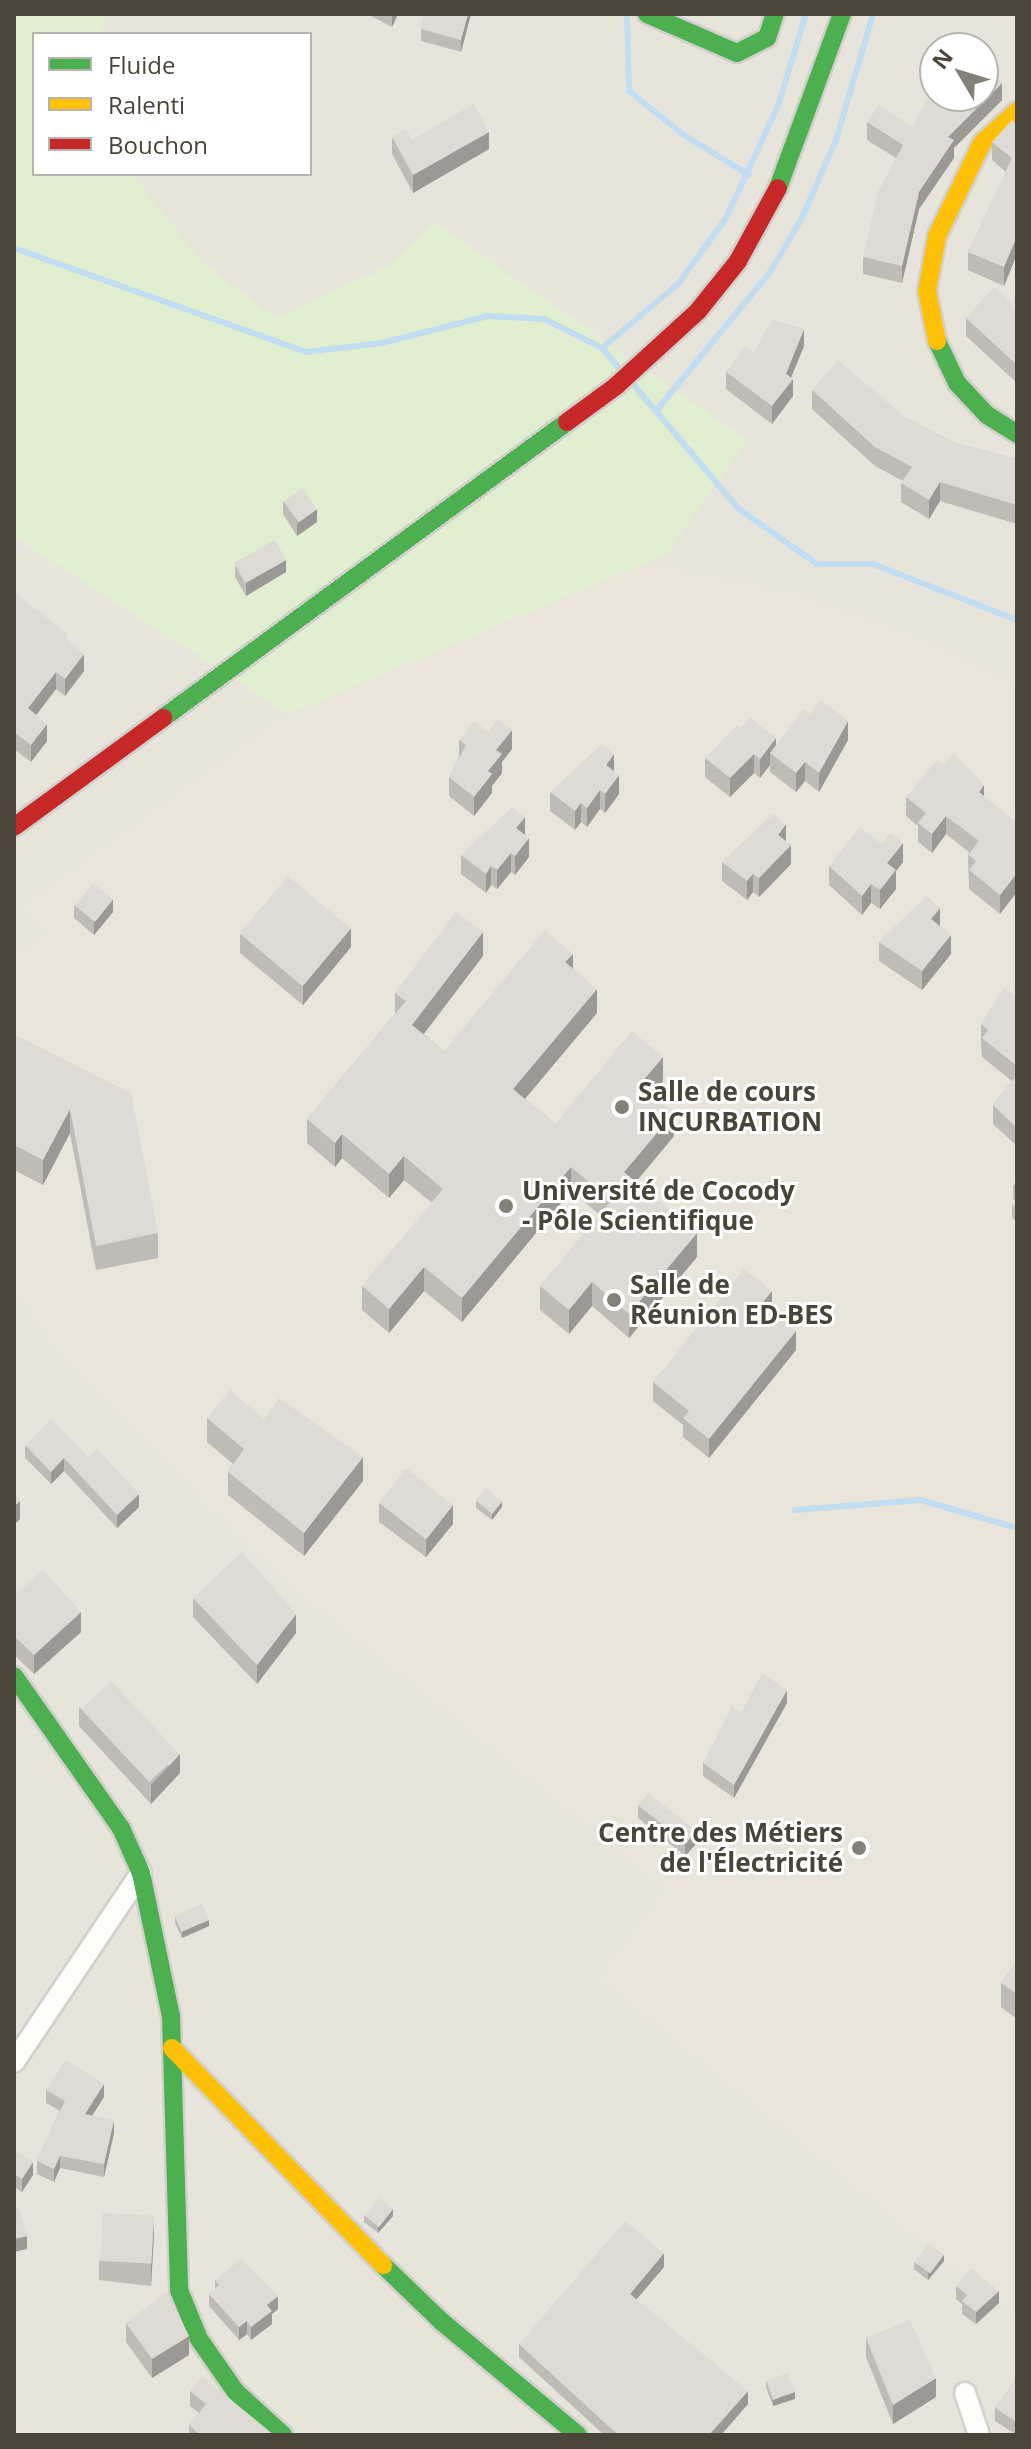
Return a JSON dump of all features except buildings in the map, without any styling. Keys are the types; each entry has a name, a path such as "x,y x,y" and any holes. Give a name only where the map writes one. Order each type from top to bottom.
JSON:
{"street":[{"path":"647,14 737,53 767,38 775,14"},
{"path":"14,827 616,386 698,311 759,229 842,14"},
{"path":"1017,111 982,143 955,190 937,236 927,291 937,341 957,383 987,415 1017,434"},
{"path":"14,1676 121,1828 141,1873 171,2016 179,2290 199,2339 236,2392 283,2435"},
{"path":"14,2062 141,1873"},
{"path":"172,2048 308,2192 441,2321 578,2435"},
{"path":"965,2393 979,2435"}],"shaded area":[{"path":"14,14 1017,14 1017,2435 14,2435"},
{"name":"Université de Cocody - Pôle Scientifique","path":"525,542 797,596 930,644 1017,688 1017,2317 600,1977 668,1889 276,1572 68,1363 14,1287 14,958 47,935 26,906"}],"green space":[{"path":"14,14 107,14 102,32 32,32 32,176 134,176 204,264 276,318 389,266 434,222 747,440 667,554 289,714 14,537"}],"waterway":[{"path":"627,14 629,91 684,135 749,175"},
{"path":"602,348 678,284 726,218 778,106 806,14"},
{"path":"656,411 770,272 802,218 836,140 873,14"},
{"path":"14,248 306,352 382,343 488,316 544,319 602,348 622,372"},
{"path":"632,383 739,509 817,564 873,564 1017,620"},
{"path":"795,1510 921,1500 1017,1528"}],"traffic: fast":[{"path":"647,14 737,53 767,38 775,14"},
{"path":"778,188 842,14"},
{"path":"937,341 957,383 987,415 1017,434"},
{"path":"163,718 567,422"},
{"path":"14,1676 121,1828 141,1873 171,2016 179,2290 199,2339 236,2392 283,2435"},
{"path":"383,2265 441,2321 578,2435"}],"traffic: slow":[{"path":"937,341 927,291 937,236 982,143 1017,111"},
{"path":"172,2048 383,2265"}],"traffic: jam":[{"path":"567,422 616,386 698,311 738,261 778,188"},
{"path":"14,827 163,718"}],"place":[{"name":"Salle de cours INCURBATION","path":"622,1107"},
{"name":"Université de Cocody - Pôle Scientifique","path":"506,1206"},
{"name":"Salle de Réunion ED-BES","path":"614,1300"},
{"name":"Centre des Métiers de l'Électricité","path":"859,1848"}]}
